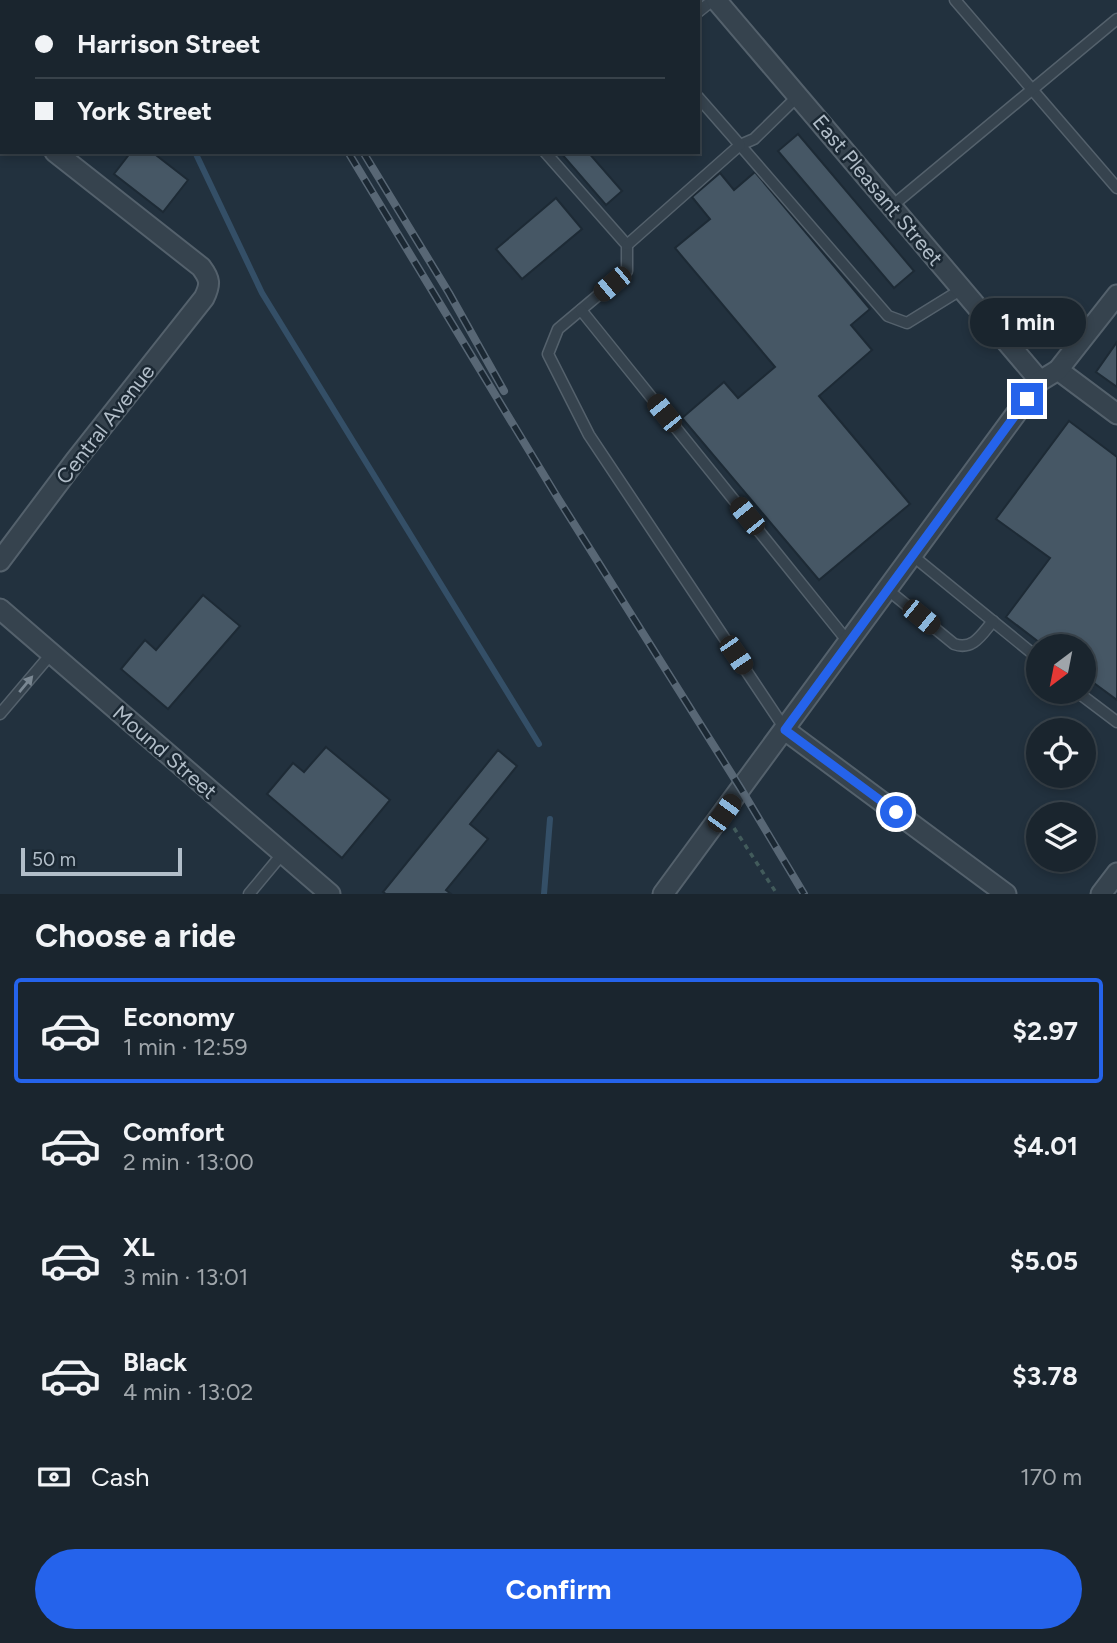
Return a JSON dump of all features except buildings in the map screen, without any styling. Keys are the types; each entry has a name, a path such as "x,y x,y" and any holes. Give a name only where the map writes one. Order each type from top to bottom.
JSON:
{"street":[{"name":"East Pleasant Street","path":"715,0 1040,381"},
{"name":"Central Avenue","path":"0,561 204,298 210,286 209,278 201,267 58,154"},
{"path":"663,894 1040,381 1058,370 1117,295"},
{"path":"1058,370 1117,414"},
{"name":"Mound Street","path":"0,609 330,894"},
{"path":"785,730 1006,894"},
{"path":"1101,894 1117,873"}],"lane":[{"path":"700,11 715,0"},
{"path":"955,0 1117,188"},
{"path":"892,206 1117,19"},
{"path":"627,245 740,145 754,139 798,96"},
{"path":"700,99 888,316 908,323 962,289"},
{"path":"547,154 627,245 627,271 558,328 548,354 589,435 785,730"},
{"path":"581,310 849,643"},
{"path":"913,556 1026,648"},
{"path":"888,590 954,644 962,647 970,646 993,621"},
{"path":"0,714 51,654"},
{"path":"1093,704 1117,722"},
{"path":"249,894 283,853"}],"path":[{"path":"724,813 777,894"}],"waterway":[{"path":"196,154 262,293 539,744"},
{"path":"544,894 550,819"}],"railway":[{"path":"349,154 559,500 804,894"},
{"path":"364,154 449,293 504,391"}],"route":[{"path":"896,812 785,730 1027,399"}]}
